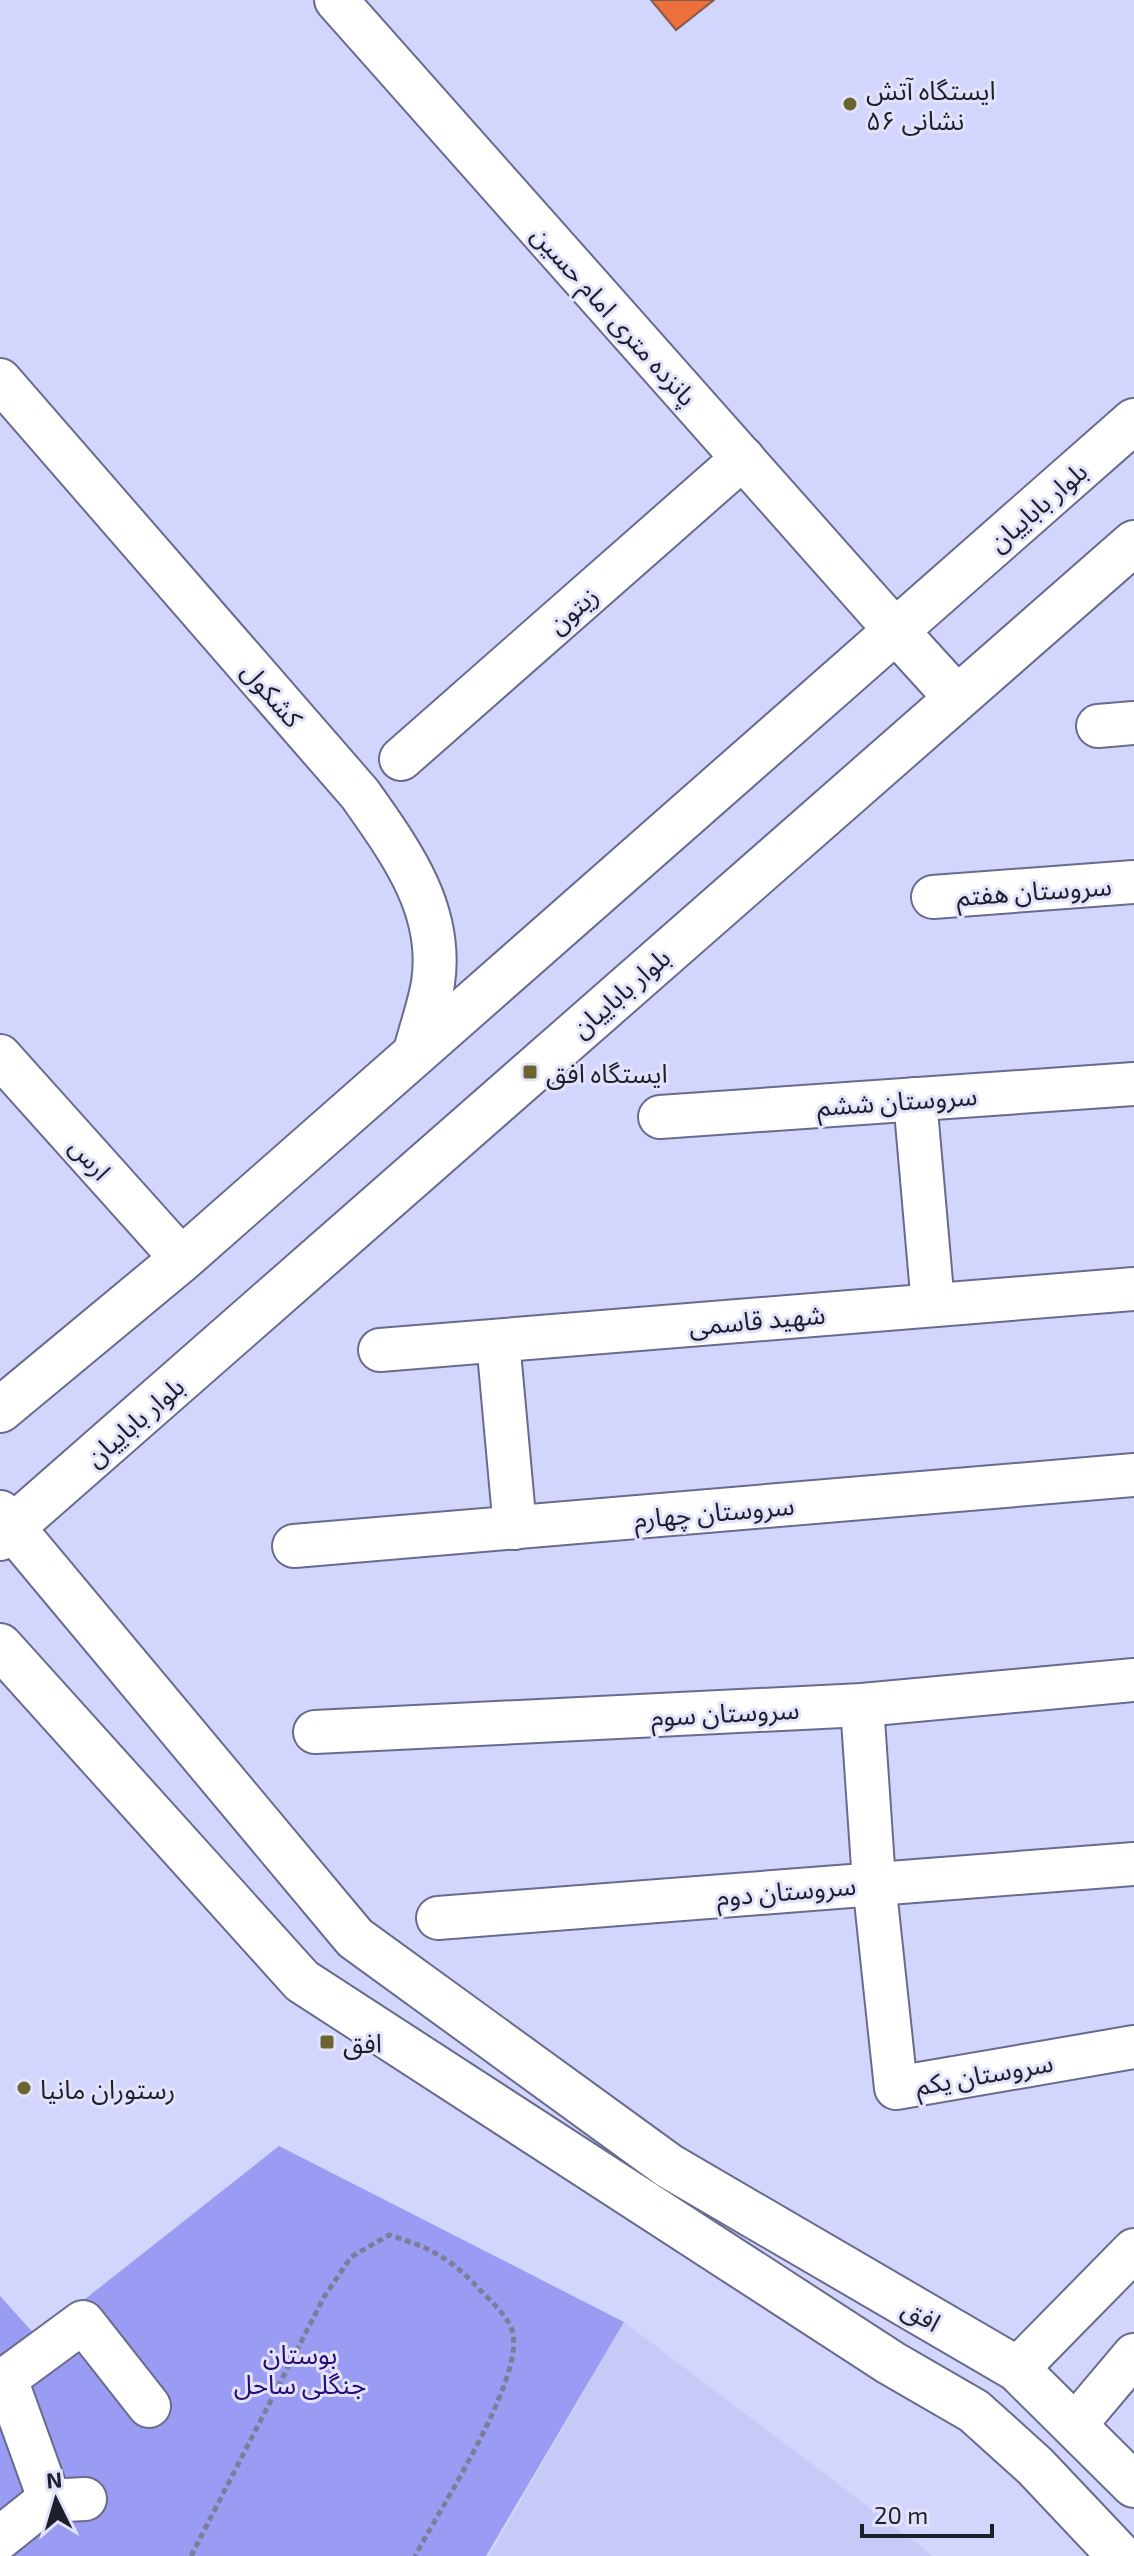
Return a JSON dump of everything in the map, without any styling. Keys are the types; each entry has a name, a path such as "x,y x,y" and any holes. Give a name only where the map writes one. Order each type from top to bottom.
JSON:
{"main road":[{"name":"بلوار باباییان","path":"0,1410 182,1259 1134,421"},
{"name":"بلوار باباییان","path":"5,1526 1134,543"},
{"path":"895,630 956,697"},
{"name":"افق","path":"5,1526 355,1938 669,2166 1017,2369 1134,2485"},
{"path":"0,1646 302,1981 891,2363 974,2411 1035,2466 1120,2556"},
{"path":"974,2411 1017,2369"},
{"path":"1035,2466 1075,2425"}],"street":[{"name":"پانزده متری امام حسین","path":"336,0 895,630"},
{"name":"کشکول","path":"0,380 360,794 409,864 431,915 433,982 414,1055"},
{"name":"زیتون","path":"401,759 743,458"},
{"name":"سروستان هفتم","path":"933,897 1134,882"},
{"name":"ارس","path":"0,1056 182,1259"},
{"name":"سروستان ششم","path":"660,1117 1134,1084"},
{"path":"915,1099 933,1305"},
{"name":"شهید قاسمی","path":"380,1350 1134,1289"},
{"path":"498,1341 515,1528"},
{"name":"سروستان چهارم","path":"294,1546 1134,1475"},
{"name":"سروستان سوم","path":"315,1732 862,1705 1134,1680"},
{"path":"862,1705 874,1882"},
{"name":"سروستان دوم","path":"438,1918 1134,1864"},
{"name":"سروستان یکم","path":"874,1882 896,2088 1134,2047"},
{"path":"1017,2369 1134,2250"},
{"path":"0,2538 68,2500 3,2381 83,2322 149,2406"},
{"path":"1075,2425 1134,2355"}],"path":[{"path":"191,2556 324,2297 351,2257 389,2235 430,2247 461,2270 513,2332 514,2362 499,2398 415,2556"}],"shaded area":[{"path":"624,2322 933,2556 489,2556"}],"green space":[{"name":"بوستان جنگلی ساحل","path":"279,2146 624,2322 486,2556 0,2556 0,2296 37,2337"}],"building":[{"path":"651,0 714,0 676,30"}],"place":[{"name":"ایستگاه آتش نشانی ۵۶","path":"850,104"},
{"name":"ایستگاه افق","path":"530,1072"},
{"name":"افق","path":"327,2042"},
{"name":"رستوران مانیا","path":"24,2088"}]}
